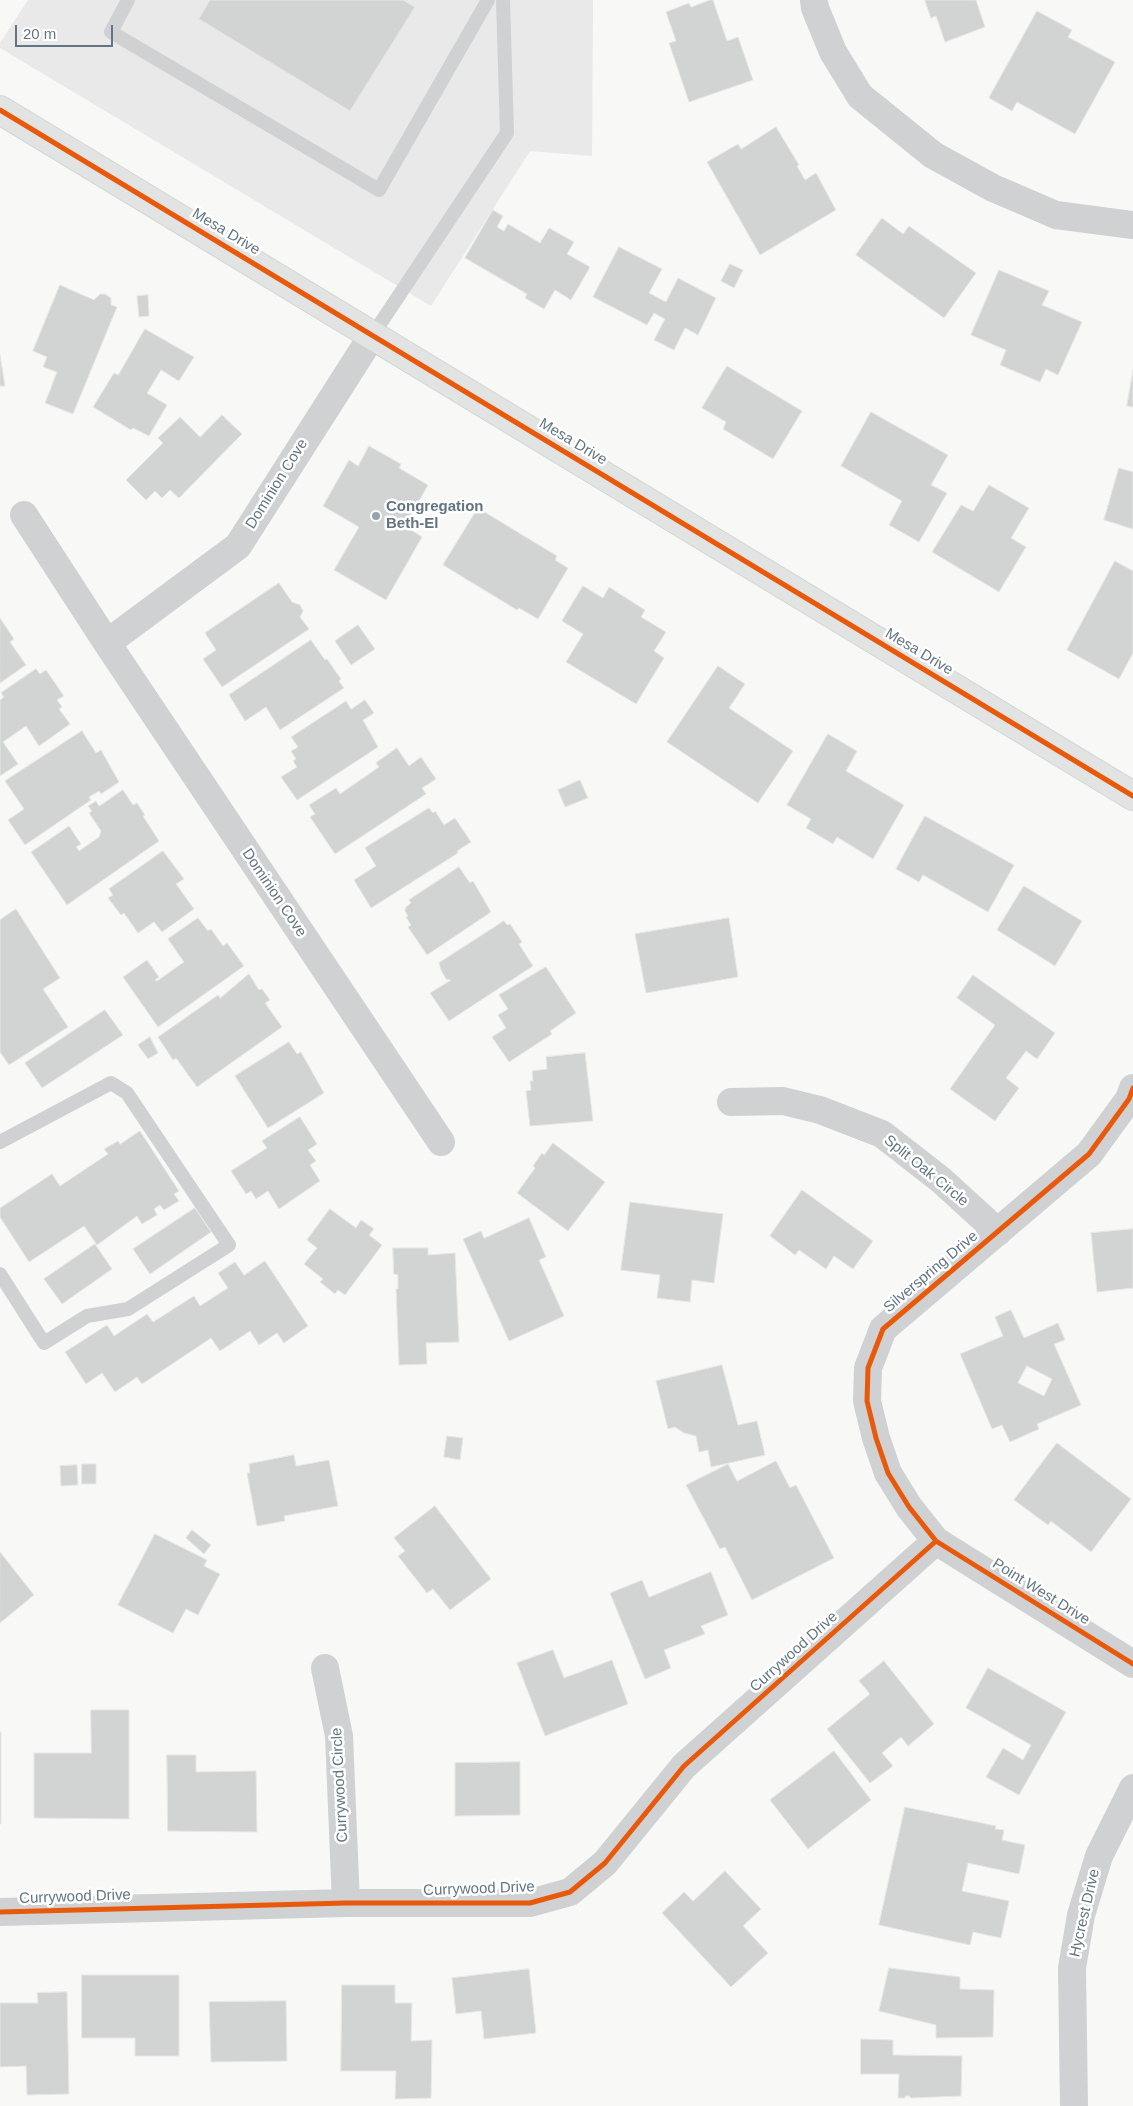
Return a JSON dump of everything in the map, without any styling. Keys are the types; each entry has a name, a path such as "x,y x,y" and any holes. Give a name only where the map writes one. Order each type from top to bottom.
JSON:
{"street":[{"path":"814,0 815,8 833,52 860,96 933,155 993,188 1056,215 1133,224"},
{"name":"Mesa Drive","path":"0,110 1133,796"},
{"name":"Dominion Cove","path":"107,643 238,546 372,336"},
{"name":"Dominion Cove","path":"24,514 107,643 441,1142"},
{"name":"Silverspring Drive","path":"936,1541 908,1507 888,1473 876,1438 867,1401 868,1368 883,1330 1089,1154 1132,1097"},
{"name":"Split Oak Circle","path":"731,1102 782,1101 820,1110 882,1134 941,1180 998,1232"},
{"name":"Point West Drive","path":"936,1541 1133,1664"},
{"name":"Currywood Drive","path":"0,1912 346,1902 530,1903 570,1892 604,1863 684,1766 936,1541"},
{"name":"Currywood Circle","path":"325,1668 339,1736 346,1902"},
{"name":"Hycrest Drive","path":"1074,2106 1072,1968 1082,1915 1099,1856 1133,1788"}],"lane":[{"path":"128,0 111,32 379,190 488,0"},
{"path":"372,336 507,133 503,0"},
{"path":"0,1142 111,1083 127,1093 229,1245 128,1308 87,1316 44,1343 0,1274"}],"shaded area":[{"path":"28,0 593,0 592,156 530,151 431,306 0,48 0,43"}],"building":[{"path":"210,0 403,0 415,7 350,111 199,19"},
{"path":"713,0 727,41 738,37 753,80 689,102 669,43 676,41 666,12 689,3 691,7"},
{"path":"925,0 976,0 985,27 945,42 936,16 931,18"},
{"path":"1037,11 1072,30 1068,37 1115,62 1075,134 1017,102 1012,111 989,98"},
{"path":"776,127 799,165 797,166 805,180 816,173 836,210 760,255 707,162 738,144 741,149"},
{"path":"493,210 503,216 497,227 504,231 508,224 540,243 549,228 574,242 567,254 590,267 571,300 555,290 544,309 525,298 527,294 465,258"},
{"path":"882,218 903,234 909,226 976,273 944,318 856,255"},
{"path":"619,247 662,269 649,293 666,302 678,278 716,298 698,335 685,328 674,350 654,340 665,319 654,313 647,325 593,297"},
{"path":"730,264 743,270 734,288 721,281"},
{"path":"999,270 1049,291 1042,305 1082,322 1058,375 1046,369 1040,382 1000,365 1006,350 971,335"},
{"path":"60,285 94,300 100,294 105,294 111,298 111,305 117,307 73,414 45,403 57,372 43,367 47,357 33,351"},
{"path":"148,295 149,316 139,317 137,296"},
{"path":"145,329 194,357 179,381 161,370 147,393 167,405 149,436 133,428 131,430 93,407 114,373 118,375"},
{"path":"0,355 5,386 0,386"},
{"path":"727,366 802,411 773,459 723,429 726,422 702,408"},
{"path":"1133,370 1133,407 1127,406"},
{"path":"871,412 948,455 931,485 947,493 919,542 889,525 902,501 841,466"},
{"path":"222,415 242,434 179,498 170,490 162,498 155,491 146,500 126,480 163,443 158,438 180,417 200,437"},
{"name":"Congregation Beth-El","path":"369,446 401,464 399,468 428,485 405,526 422,537 386,600 334,570 359,527 323,506 349,460 358,466"},
{"path":"1119,468 1133,472 1133,529 1104,520"},
{"path":"989,485 1029,508 1011,538 1026,547 999,592 932,552 961,505 973,511"},
{"path":"478,508 557,556 555,560 568,568 538,619 519,608 517,610 443,565"},
{"path":"1115,561 1133,571 1133,653 1119,679 1067,650"},
{"path":"279,583 292,602 300,605 303,611 300,617 309,629 222,687 203,659 216,650 205,633"},
{"path":"583,586 603,598 609,587 645,610 641,617 666,632 654,651 664,658 636,704 566,662 583,634 562,621"},
{"path":"0,618 14,639 10,642 26,665 0,683"},
{"path":"358,625 375,649 351,665 335,641"},
{"path":"311,640 341,679 339,681 344,688 280,730 266,707 245,721 229,695"},
{"path":"718,666 745,684 729,708 793,751 758,803 667,742"},
{"path":"36,669 40,674 46,670 64,696 57,700 62,707 59,709 70,724 39,746 26,726 3,742 18,764 0,776 0,700 4,697 1,693"},
{"path":"365,700 374,713 363,720 378,747 297,800 281,777 297,767 293,761 296,759 291,751 298,747 291,737 346,701 351,709"},
{"path":"82,731 96,753 101,750 119,782 101,794 99,791 89,797 91,800 25,845 8,820 24,809 5,781"},
{"path":"828,734 857,751 846,771 904,805 873,859 837,837 833,844 806,828 811,819 787,805"},
{"path":"397,748 409,766 421,757 436,779 422,788 426,794 335,854 310,817 315,814 309,805 336,788 340,794 379,767 376,763"},
{"path":"580,780 588,798 565,807 558,790"},
{"path":"123,790 133,805 137,803 159,841 67,905 31,852 69,826 81,844 76,847 79,851 99,837 101,831 89,813 92,811 88,806 96,801 99,806"},
{"path":"429,808 433,813 435,811 444,825 455,818 471,842 457,851 458,853 371,908 354,880 376,866 365,848"},
{"path":"925,816 1014,865 988,912 923,875 919,882 896,869"},
{"path":"163,851 184,879 176,884 194,909 162,932 154,922 138,933 124,913 121,915 108,898 113,895 109,889"},
{"path":"459,867 470,883 473,881 491,912 427,955 408,927 411,925 406,917 408,916 405,911 406,907 411,903 409,900"},
{"path":"1024,886 1082,921 1055,966 997,930"},
{"path":"16,909 60,978 43,989 68,1027 9,1065 0,1052 0,920"},
{"path":"198,918 208,931 211,929 223,946 227,943 244,966 158,1027 123,977 147,960 159,977 155,980 157,981 184,962 168,939"},
{"path":"729,918 738,977 646,993 635,934"},
{"path":"504,921 507,925 510,924 522,942 519,944 533,966 449,1021 430,993 451,980 446,979 439,963"},
{"path":"546,967 576,1013 550,1031 552,1034 509,1062 492,1037 506,1028 498,1015 508,1009 499,995"},
{"path":"249,974 259,990 262,989 270,1000 265,1003 282,1027 197,1087 176,1058 173,1060 158,1037 218,995 220,998"},
{"path":"973,975 1055,1033 1037,1059 1026,1051 1006,1078 1019,1088 995,1121 950,1089 995,1025 957,998"},
{"path":"105,1010 123,1035 42,1088 25,1063"},
{"path":"150,1037 158,1053 148,1059 138,1045"},
{"path":"289,1042 297,1054 301,1052 324,1093 268,1128 235,1076"},
{"path":"585,1053 593,1121 530,1126 526,1091 531,1090 530,1081 533,1081 532,1071 547,1069 546,1057"},
{"path":"300,1117 317,1144 308,1150 316,1161 310,1165 320,1181 279,1209 268,1191 256,1199 251,1191 246,1194 231,1171 267,1148 262,1141"},
{"path":"140,1131 179,1191 174,1194 179,1201 164,1210 160,1205 154,1209 157,1215 142,1224 137,1216 97,1245 84,1226 29,1262 0,1217 0,1208 52,1174 60,1186 108,1154 104,1149 118,1141 120,1144"},
{"path":"553,1143 605,1182 568,1231 517,1193 535,1168 533,1166 542,1153 544,1155"},
{"path":"802,1190 873,1241 853,1269 834,1256 826,1269 799,1250 795,1255 770,1236"},
{"path":"630,1202 723,1214 714,1283 692,1280 690,1302 657,1298 660,1275 621,1270"},
{"path":"195,1208 211,1232 150,1274 133,1249"},
{"path":"330,1209 356,1228 361,1220 374,1229 369,1235 382,1245 345,1295 338,1290 335,1294 320,1282 323,1279 304,1264 317,1248 307,1240"},
{"path":"529,1218 546,1257 539,1260 564,1316 509,1341 463,1239 481,1231 484,1238"},
{"path":"1133,1229 1133,1288 1097,1292 1091,1233"},
{"path":"95,1244 112,1269 62,1304 44,1279"},
{"path":"393,1248 428,1248 428,1255 455,1253 459,1342 426,1343 427,1364 399,1365 396,1289 398,1289 398,1275 394,1274"},
{"path":"265,1261 308,1326 284,1343 277,1333 259,1345 250,1331 220,1351 211,1338 142,1384 137,1377 115,1392 102,1373 86,1384 65,1352 107,1325 114,1336 147,1314 153,1322 194,1296 200,1306 228,1288 218,1273 235,1262 244,1275"},
{"path":"1011,1310 1024,1338 1058,1323 1065,1340 1054,1344 1081,1405 1037,1424 1039,1429 1010,1442 1002,1425 992,1429 960,1354 1003,1336 995,1317","holes":["1027,1366 1052,1379 1044,1396 1018,1383"]},
{"path":"722,1365 738,1425 757,1421 765,1455 711,1467 708,1450 699,1452 696,1436 684,1433 675,1427 668,1429 656,1381"},
{"path":"447,1436 463,1438 460,1460 444,1457"},
{"path":"1057,1443 1131,1499 1091,1552 1051,1521 1048,1525 1014,1500"},
{"path":"294,1455 296,1466 329,1460 338,1506 284,1516 285,1521 257,1526 247,1473 250,1473 249,1464"},
{"path":"776,1461 790,1488 796,1485 834,1558 752,1600 725,1547 720,1549 686,1485 728,1464 737,1481"},
{"path":"82,1464 96,1464 96,1484 82,1484"},
{"path":"77,1465 78,1485 61,1486 60,1466"},
{"path":"435,1506 491,1579 450,1610 433,1589 427,1593 398,1556 405,1551 394,1538"},
{"path":"192,1530 211,1545 204,1554 186,1538"},
{"path":"155,1534 207,1560 204,1566 220,1574 198,1615 186,1609 173,1633 118,1605"},
{"path":"0,1552 34,1595 0,1623"},
{"path":"711,1572 728,1615 701,1626 705,1634 664,1650 671,1668 645,1679 610,1593 642,1580 649,1597"},
{"path":"553,1650 564,1678 612,1660 628,1704 545,1736 517,1663"},
{"path":"884,1661 934,1724 908,1746 901,1737 882,1753 893,1766 870,1783 827,1729 870,1694 859,1681"},
{"path":"988,1668 1066,1712 1019,1795 986,1777 1003,1748 1023,1760 1031,1745 966,1708"},
{"path":"91,1710 129,1710 129,1819 34,1818 34,1753 91,1753"},
{"path":"1,1732 1,1824 0,1824"},
{"path":"834,1751 871,1800 808,1849 770,1800"},
{"path":"167,1755 196,1755 196,1772 256,1771 257,1832 168,1831"},
{"path":"520,1762 520,1815 455,1816 455,1763"},
{"path":"905,1807 996,1826 995,1829 1004,1830 1002,1840 1025,1845 1019,1874 968,1863 962,1891 1009,1901 1001,1938 973,1932 970,1945 879,1925"},
{"path":"725,1871 761,1909 743,1926 768,1953 731,1987 662,1913 684,1892 693,1901"},
{"path":"889,1968 960,1977 960,1989 994,1990 993,2037 936,2038 936,2025 879,2011"},
{"path":"529,1969 536,2033 484,2039 481,2011 456,2014 452,1978"},
{"path":"82,1975 179,1975 179,2056 135,2056 135,2038 82,2038"},
{"path":"342,1985 395,1985 395,2003 412,2003 411,2041 432,2040 431,2098 395,2099 396,2071 341,2071"},
{"path":"67,1992 69,2094 27,2095 26,2066 0,2067 0,2003 38,2003 37,1993"},
{"path":"286,2001 287,2061 211,2062 209,2002"},
{"path":"861,2039 893,2040 893,2055 962,2056 961,2096 910,2098 910,2096 905,2096 905,2098 898,2098 899,2074 861,2074"}],"cycle path":[{"path":"0,110 1133,796"},
{"path":"1133,1088 1129,1099 1089,1154 883,1329 868,1368 867,1401 876,1438 888,1473 909,1507 936,1541 1133,1664"},
{"path":"0,1912 346,1903 530,1903 570,1892 605,1863 684,1766 936,1541"}],"place":[{"name":"Congregation Beth-El","path":"376,516"}]}
